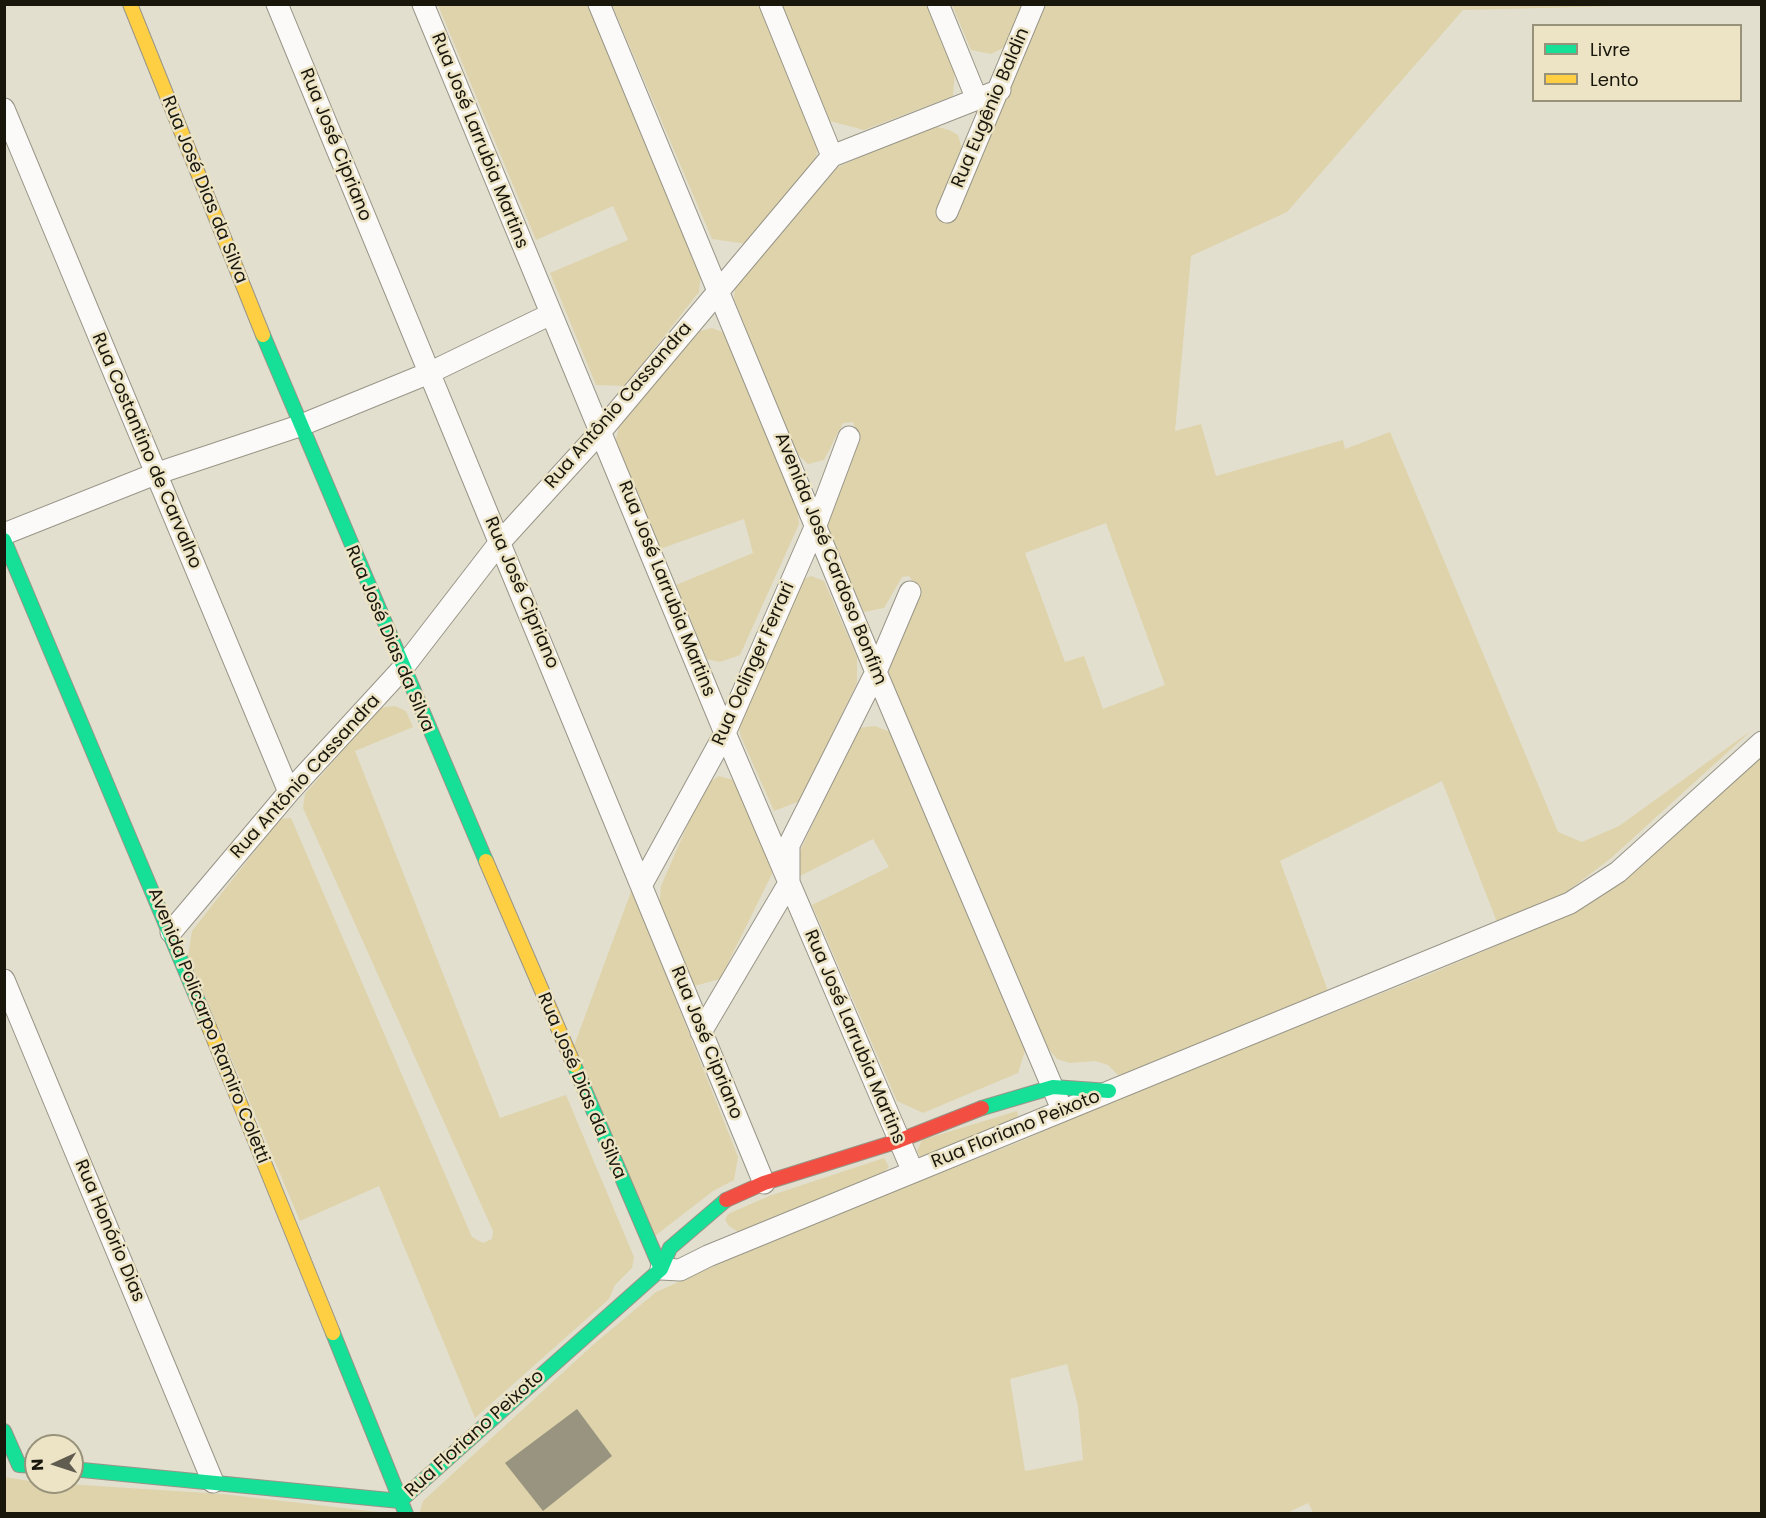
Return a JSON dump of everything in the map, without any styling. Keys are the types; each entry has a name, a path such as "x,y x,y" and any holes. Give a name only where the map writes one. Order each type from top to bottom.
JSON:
{"street":[{"name":"Rua José Dias da Silva","path":"130,4 299,426 661,1269"},
{"name":"Rua José Cipriano","path":"277,4 764,1183"},
{"name":"Rua José Larrubia Martins","path":"423,4 725,733 913,1172"},
{"name":"Avenida José Cardoso Bonfim","path":"600,4 876,672 1063,1111"},
{"path":"770,4 832,156 1000,90"},
{"path":"938,4 976,98"},
{"name":"Rua Eugênio Baldin","path":"947,212 1000,90 1034,4"},
{"name":"Rua Costantino de Carvalho","path":"4,109 289,792"},
{"name":"Rua Antônio Cassandra","path":"171,932 289,792 402,669 500,542 601,431 832,156"},
{"path":"4,534 155,474 299,426 429,373 551,314"},
{"name":"Rua Oclinger Ferrari","path":"642,884 725,733 816,525 849,436"},
{"name":"Avenida Policarpo Ramiro Coletti","path":"4,540 171,932 403,1507"},
{"path":"701,1032 789,883 789,845 876,672 910,592"},
{"path":"1109,1091 1570,903 1618,872 1761,742"},
{"name":"Rua Honório Dias","path":"4,980 213,1482"},
{"name":"Rua Floriano Peixoto","path":"84,1470 213,1482 403,1507 661,1269 670,1248 726,1200 764,1183 898,1141 992,1104 1053,1087 1109,1091"},
{"name":"Rua Floriano Peixoto","path":"661,1269 680,1270 1109,1091"},
{"path":"4,1431 20,1465"}],"shaded area":[{"path":"438,5 590,5 701,272 699,292 625,386 596,385 550,273 628,240 613,206 536,240"},
{"path":"612,5 760,5 818,141 816,160 747,244 712,239"},
{"path":"781,5 929,5 955,69 953,96 864,130 830,121"},
{"path":"952,5 1026,5 1011,44 991,54 971,50"},
{"path":"1046,5 1661,5 1463,10 1287,212 1191,256 1175,431 1201,424 1216,476 1343,440 1345,449 1390,432 1558,832 1582,842 1619,826 1752,730 1610,859 1565,893 1497,922 1442,781 1280,861 1328,991 1140,1070 1118,1075 1108,1065 1095,1061 1070,1063 1057,1059 1048,1048 889,676 889,658 917,587 909,576 902,577 884,608 864,612 828,532 827,512 856,430 853,422 843,423 824,460 808,464 797,454 734,299 735,285 838,167 930,125 958,135 962,149 954,215","holes":["1106,523 1165,685 1103,709 1084,656 1065,662 1025,553"]},
{"path":"712,328 725,333 797,501 799,524 740,655 720,662 707,659 676,585 753,553 744,519 660,549 615,443 620,423 700,331"},
{"path":"811,576 824,581 857,657 857,683 800,801 774,811 741,737 738,723 800,581"},
{"path":"395,706 406,711 413,727 355,751 500,1118 566,1095 634,1257 632,1268 615,1285 609,1299 475,1418 379,1186 300,1221 188,956 192,931 280,819 291,818 472,1237 483,1243 492,1239 493,1231 303,808 305,794 379,708"},
{"path":"875,726 890,732 1025,1051 1018,1073 923,1113 897,1101 812,905 889,867 873,839 800,876 799,853 858,728"},
{"path":"1761,757 1761,1513 1314,1514 1308,1503 1285,1514 419,1514 423,1501 594,1344 656,1292 784,1235 1019,1142 1113,1100 1423,977 1573,913 1622,881","holes":["1067,1364 1078,1406 1083,1460 1025,1471 1010,1379"]},
{"path":"719,776 733,780 770,858 772,874 720,979 694,986 659,908 661,886 705,785"},
{"path":"632,889 738,1157 734,1180 713,1191 655,1236 568,1062"},
{"path":"1017,1111 1018,1116 1012,1122 921,1158 917,1151 922,1140"},
{"path":"884,1158 889,1167 882,1174 738,1232 728,1225 725,1219 728,1214 769,1196"},
{"path":"4,1477 24,1480 24,1494 84,1494 84,1485 222,1494 387,1513 5,1513"}],"building":[{"path":"577,1409 612,1456 543,1511 505,1463"}],"traffic: fast":[{"path":"263,335 486,861"},
{"path":"4,540 209,1027"},
{"path":"574,1065 661,1269"},
{"path":"982,1108 1053,1087 1109,1091"},
{"path":"84,1470 400,1501 661,1269 670,1248 726,1200"},
{"path":"333,1333 406,1514"},
{"path":"4,1431 19,1465 24,1465"}],"traffic: slow":[{"path":"130,4 263,335"},
{"path":"486,861 574,1065"},
{"path":"209,1027 333,1333"}],"traffic: jam":[{"path":"726,1200 764,1183 898,1141 982,1108"}]}
